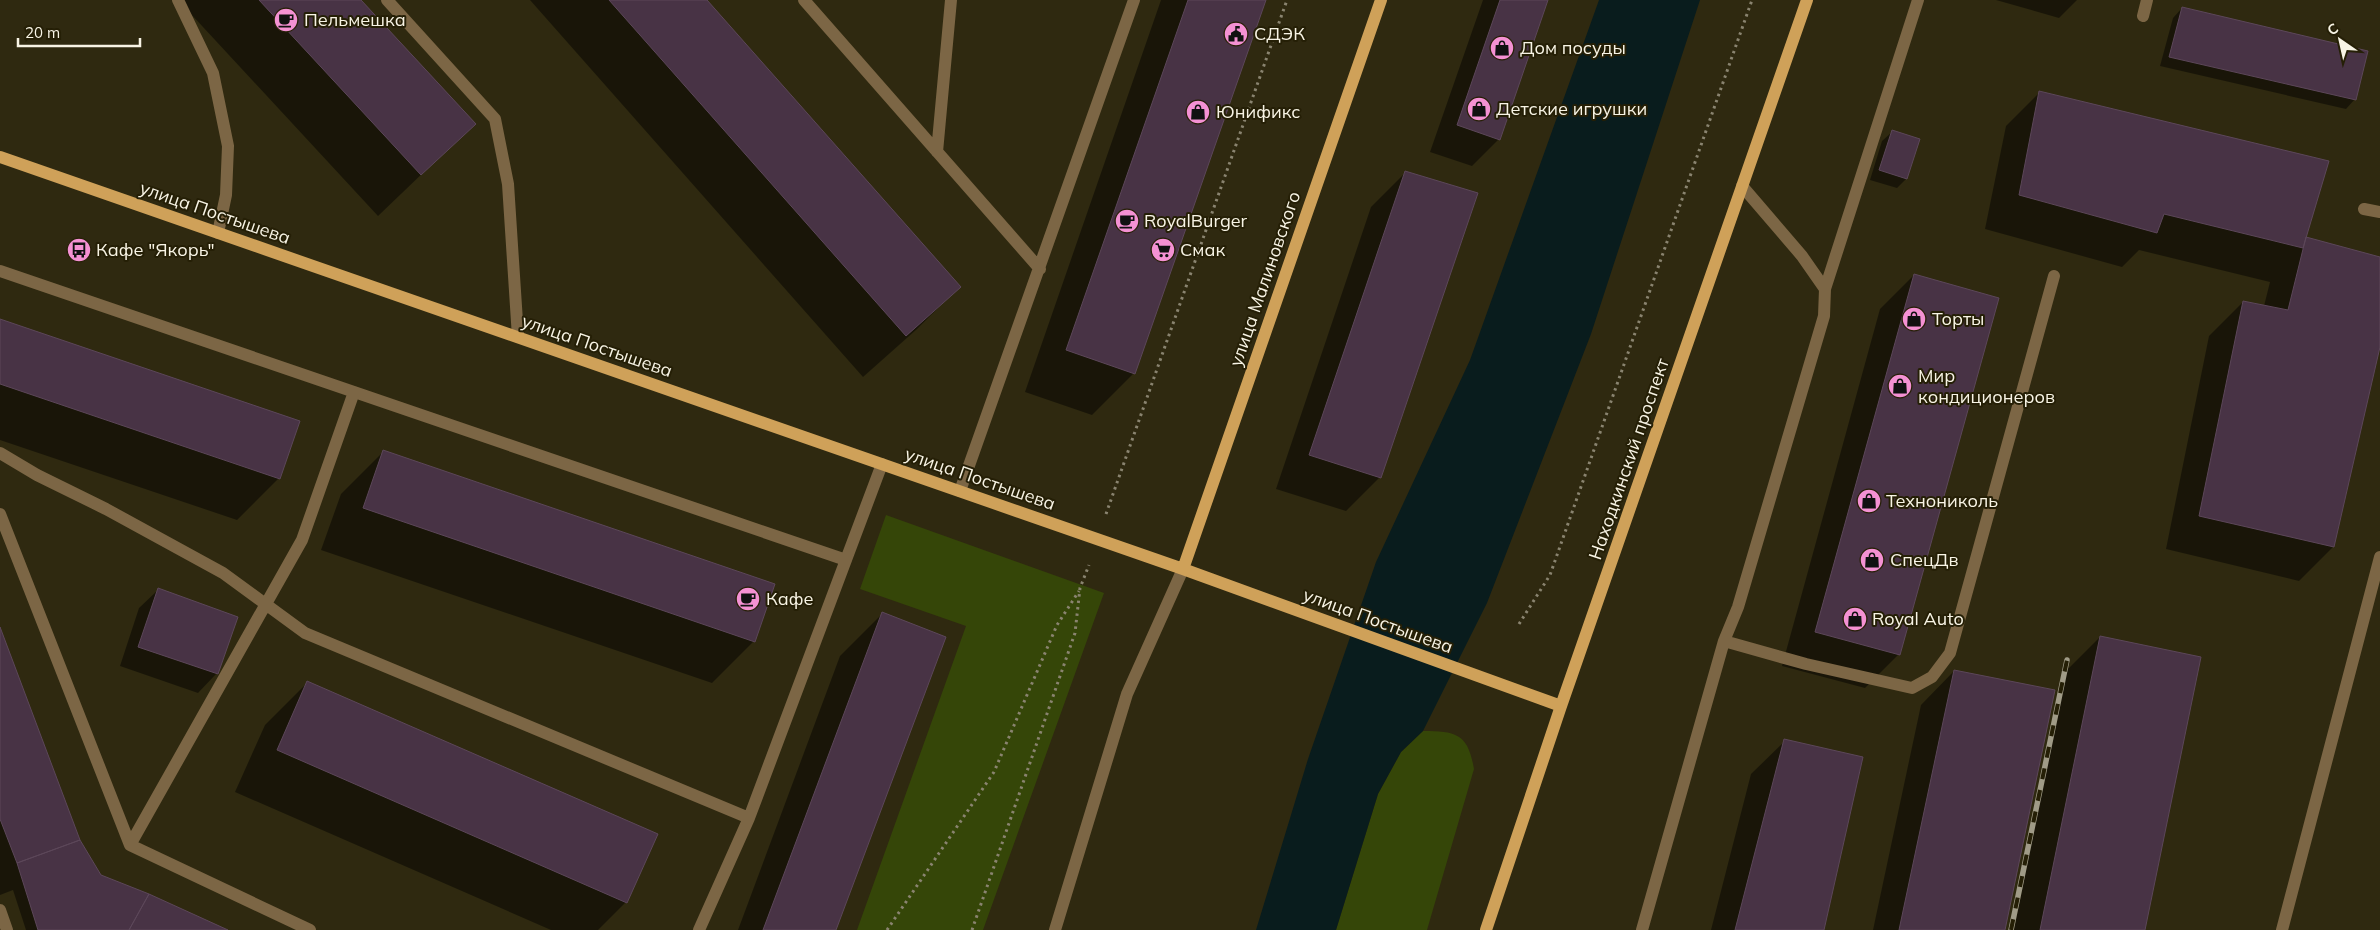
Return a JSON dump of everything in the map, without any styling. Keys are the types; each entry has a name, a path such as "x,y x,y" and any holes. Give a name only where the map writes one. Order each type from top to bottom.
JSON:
{"main road":[{"name":"улица Малиновского","path":"1183,569 1381,0"},
{"name":"Находкинский проспект","path":"1486,930 1807,0"},
{"name":"улица Постышева","path":"0,157 1098,539 1562,706"}],"street":[{"path":"178,0 213,73 228,146 226,195 218,233"},
{"path":"387,0 495,119 508,184 518,337"},
{"path":"804,0 1040,269"},
{"path":"937,152 951,0"},
{"path":"960,491 1134,0"},
{"path":"1642,930 1724,641 1738,608 1824,316 1825,289 1918,0"},
{"path":"2143,16 2147,0"},
{"path":"1742,186 1802,256 1825,289"},
{"path":"2364,209 2380,212"},
{"path":"0,271 846,560"},
{"path":"1724,641 1806,664 1912,688 1932,677 1950,653 2054,276"},
{"path":"130,845 302,540 354,392"},
{"path":"0,453 37,475 106,509 223,573 304,633 749,818"},
{"path":"699,930 749,818 882,464"},
{"path":"0,514 130,845 310,930"},
{"path":"2282,930 2380,557"},
{"path":"1055,930 1092,803 1127,694 1183,569"},
{"path":"0,910 7,930"}],"path":[{"path":"887,930 994,772 1057,625 1080,588 1287,0"},
{"path":"1519,624 1550,575 1752,0"},
{"path":"972,930 1074,633 1080,588"}],"green space":[{"path":"886,515 1104,593 983,930 857,930 966,626 860,589"},
{"path":"1423,731 1444,732 1459,737 1468,748 1474,769 1427,930 1336,930 1378,794 1401,752"}],"shaded area":[{"path":"1599,0 1700,0 1591,334 1487,603 1423,731 1401,752 1378,794 1336,930 1256,930 1308,759 1376,562 1470,360"}],"building":[{"path":"259,0 361,0 476,124 421,175"},
{"path":"609,0 707,0 961,287 906,336"},
{"path":"1188,0 1266,0 1135,374 1066,350"},
{"path":"1500,0 1548,0 1500,140 1457,125"},
{"path":"2182,7 2368,51 2356,100 2169,57"},
{"path":"2039,91 2329,161 2303,248 2164,214 2157,233 2019,195"},
{"path":"1892,130 1920,139 1907,179 1879,170"},
{"path":"1405,171 1478,193 1381,478 1309,455"},
{"path":"2306,237 2380,257 2380,347 2334,547 2199,516 2243,301 2288,310"},
{"path":"1914,274 1999,298 1900,655 1815,632"},
{"path":"0,319 300,421 280,479 0,384"},
{"path":"383,450 775,584 755,642 363,508"},
{"path":"158,588 238,617 218,674 138,647"},
{"path":"882,612 946,637 836,930 763,930"},
{"path":"0,627 80,840 17,863 0,819"},
{"path":"2100,636 2201,657 2145,930 2040,930"},
{"path":"1954,670 2055,690 2005,930 1899,930"},
{"path":"307,681 658,834 627,903 277,750"},
{"path":"1784,739 1863,757 1824,930 1735,930"},
{"path":"80,840 101,875 149,894 129,930 38,930 17,863"},
{"path":"149,894 228,930 129,930"}],"railway":[{"path":"2011,930 2067,660"}],"place":[{"name":"Пельмешка","path":"286,20"},
{"name":"СДЭК","path":"1236,34"},
{"name":"Дом посуды","path":"1502,48"},
{"name":"Детские игрушки","path":"1479,109"},
{"name":"Юнификс","path":"1198,112"},
{"name":"RoyalBurger","path":"1127,221"},
{"name":"Кафе \"Якорь\"","path":"79,250"},
{"name":"Смак","path":"1163,250"},
{"name":"Торты","path":"1914,319"},
{"name":"Мир кондиционеров","path":"1900,386"},
{"name":"Технониколь","path":"1869,501"},
{"name":"СпецДв","path":"1872,560"},
{"name":"Кафе","path":"748,599"},
{"name":"Royal Auto","path":"1855,619"}]}
